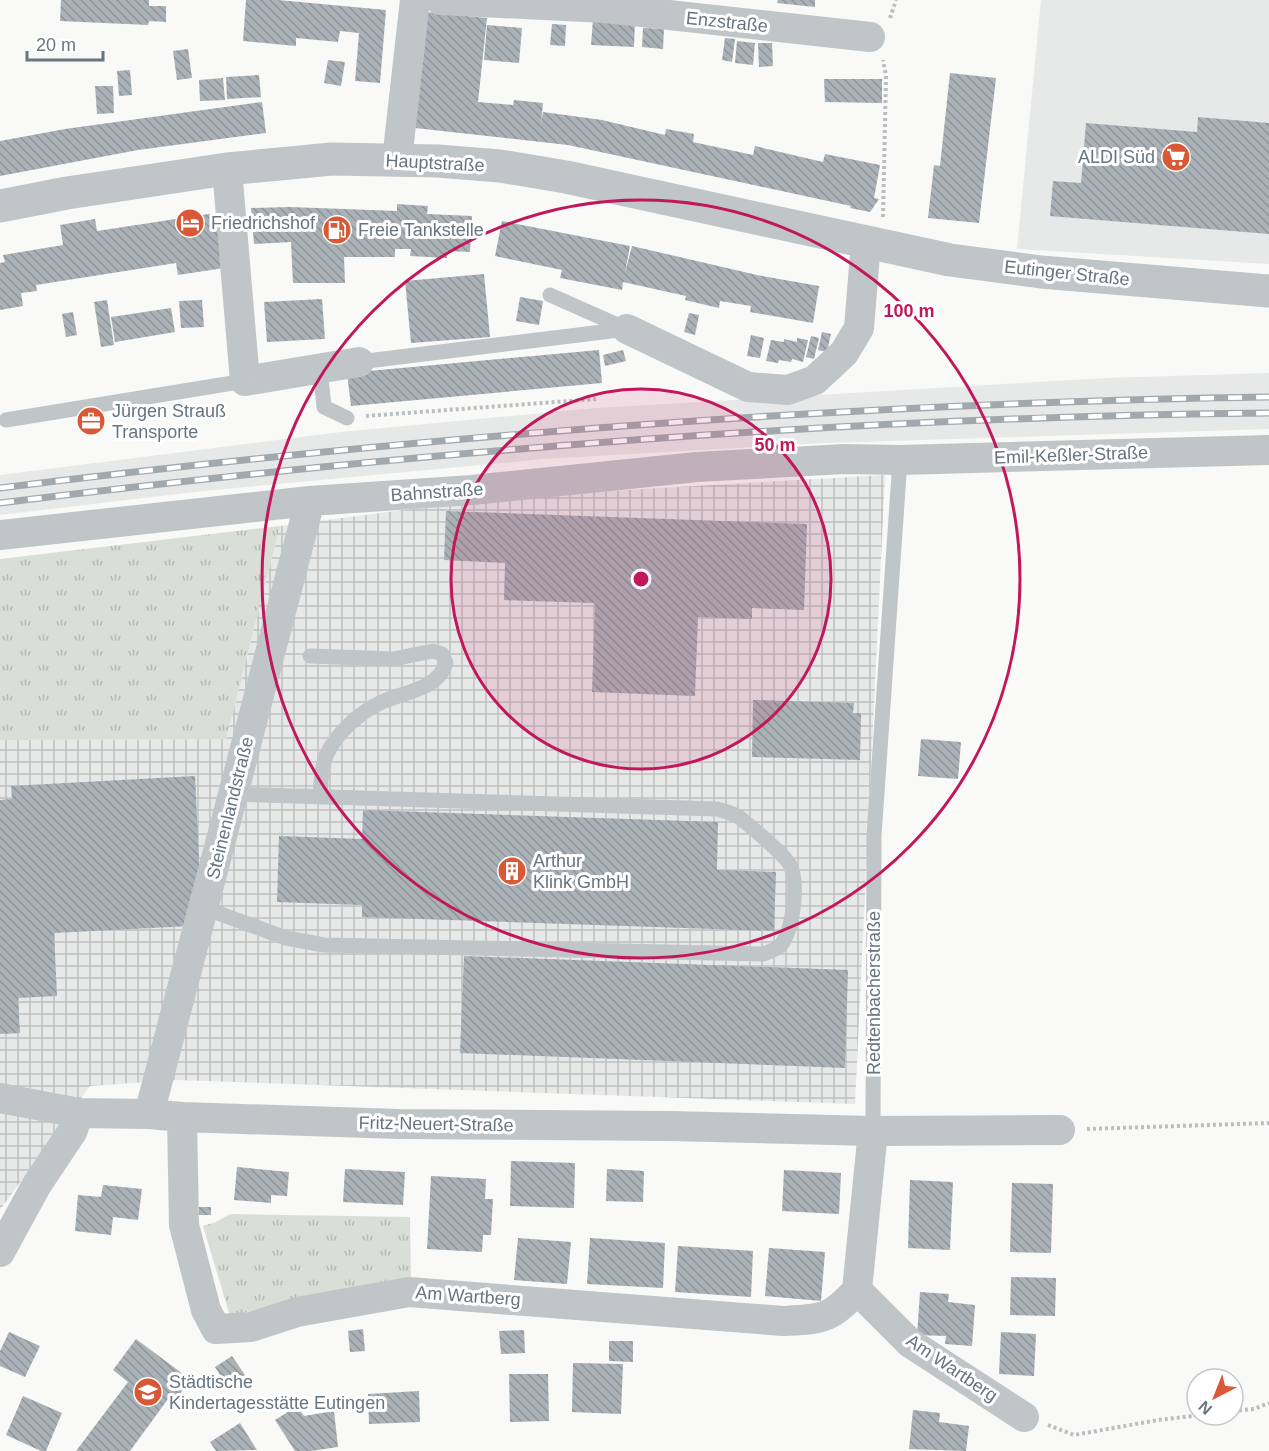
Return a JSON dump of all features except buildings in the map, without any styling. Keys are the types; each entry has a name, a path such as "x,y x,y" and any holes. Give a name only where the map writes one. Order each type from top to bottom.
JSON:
{"street":[{"path":"397,160 415,0"},
{"name":"Enzstraße","path":"440,0 605,8 870,37"},
{"name":"Hauptstraße","path":"0,206 227,169 332,159 397,160 500,166 566,177 866,242"},
{"path":"227,169 245,381 359,362"},
{"path":"627,329 748,387 788,390 815,380 844,353 859,328 866,242"},
{"name":"Eutinger Straße","path":"866,242 950,260 1041,273 1269,291"},
{"name":"Emil-Keßler-Straße","path":"887,460 1269,450"},
{"name":"Bahnstraße","path":"0,535 310,501 472,490 697,467 845,459 887,460"},
{"name":"Steinenlandstraße","path":"149,1114 310,501"},
{"name":"Fritz-Neuert-Straße","path":"0,1098 79,1113 182,1117 399,1124 670,1126 873,1131"},
{"path":"0,1252 36,1186 72,1132 79,1113"},
{"name":"Am Wartberg","path":"182,1117 184,1225 206,1310 216,1329 251,1327 297,1312 409,1292 783,1322 818,1319 840,1309 857,1290 910,1343 1024,1417"},
{"path":"857,1290 873,1131 1060,1130"}],"lane":[{"path":"550,295 627,329"},
{"path":"359,362 627,329"},
{"path":"320,369 324,407 347,418"},
{"path":"6,420 245,381"},
{"name":"Redtenbacherstraße","path":"873,1131 874,836 887,460"},
{"path":"310,656 393,659 433,651 442,654 446,663 444,670 430,682 410,693 382,702 341,732 324,759 320,797"},
{"path":"204,909 286,938 324,945 763,954 779,948 788,934 792,916 793,877 790,865 739,818 717,809 233,794"}],"path":[{"path":"866,242 882,222 886,76"},
{"path":"347,418 596,399"},
{"path":"1060,1130 1269,1123"},
{"path":"1245,1410 1269,1403"},
{"path":"1024,1417 1074,1435 1185,1417"}],"shaded area":[{"path":"1041,0 1269,0 1269,264 1017,249"},
{"path":"1269,373 1269,429 826,443 544,459 203,491 0,515 0,475 341,432 596,408 1107,378"},
{"path":"885,475 855,1104 176,1080 90,1086 0,1210 0,740 226,739 280,526 504,497"}],"green space":[{"path":"280,526 226,739 0,740 0,559"},
{"path":"230,1214 410,1217 411,1281 380,1282 230,1316 203,1226"}],"railway":[{"path":"0,488 316,453 633,425 951,406 1269,397"},
{"path":"0,503 316,468 633,440 951,421 1269,413"}],"place":[{"name":"ALDI Süd","path":"1176,157"},
{"name":"Friedrichshof","path":"190,223"},
{"name":"Freie Tankstelle","path":"337,230"},
{"name":"Jürgen Strauß Transporte","path":"91,421"},
{"name":"Arthur Klink GmbH","path":"512,871"},
{"name":"Städtische Kindertagesstätte Eutingen","path":"148,1392"}]}
